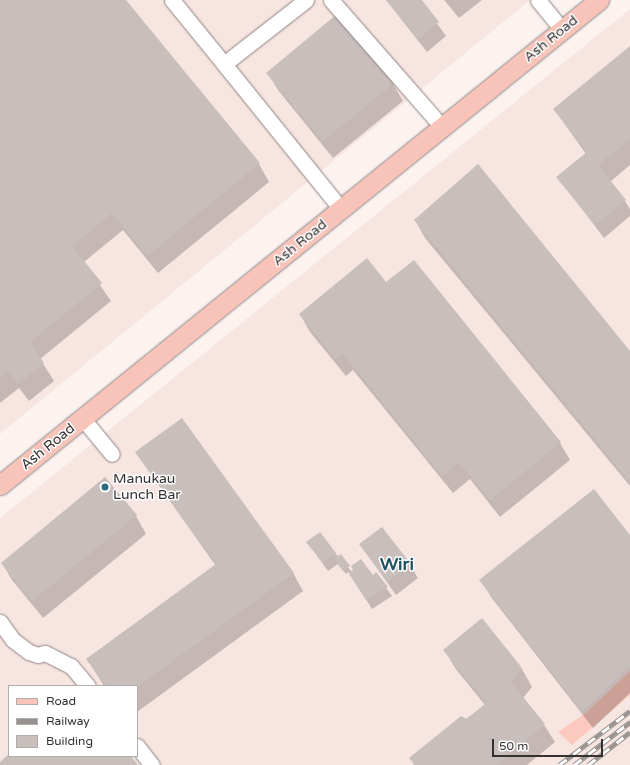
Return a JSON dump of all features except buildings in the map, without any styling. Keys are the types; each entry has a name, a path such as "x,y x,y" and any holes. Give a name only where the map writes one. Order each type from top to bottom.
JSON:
{"main road":[{"name":"Ash Road","path":"0,485 599,0"}],"lane":[{"path":"172,0 341,209"},
{"path":"224,64 306,0"},
{"path":"331,0 442,127"},
{"path":"538,0 562,30"},
{"path":"83,419 112,454"},
{"path":"0,622 13,640 29,652 38,655 45,653 71,666 87,685"},
{"path":"138,747 152,765"}],"shaded area":[{"path":"0,0 530,0 0,434"},
{"path":"630,9 630,671 587,712 558,732 572,745 630,695 630,765 0,765 0,518"},
{"path":"630,671 630,695 572,745 558,732 587,712"}],"railway":[{"path":"559,765 630,711"},
{"path":"574,765 630,722"},
{"path":"588,765 630,732"}],"place":[{"name":"Manukau Lunch Bar","path":"105,487"}],"district":[{"name":"Wiri","path":"397,564"}]}
